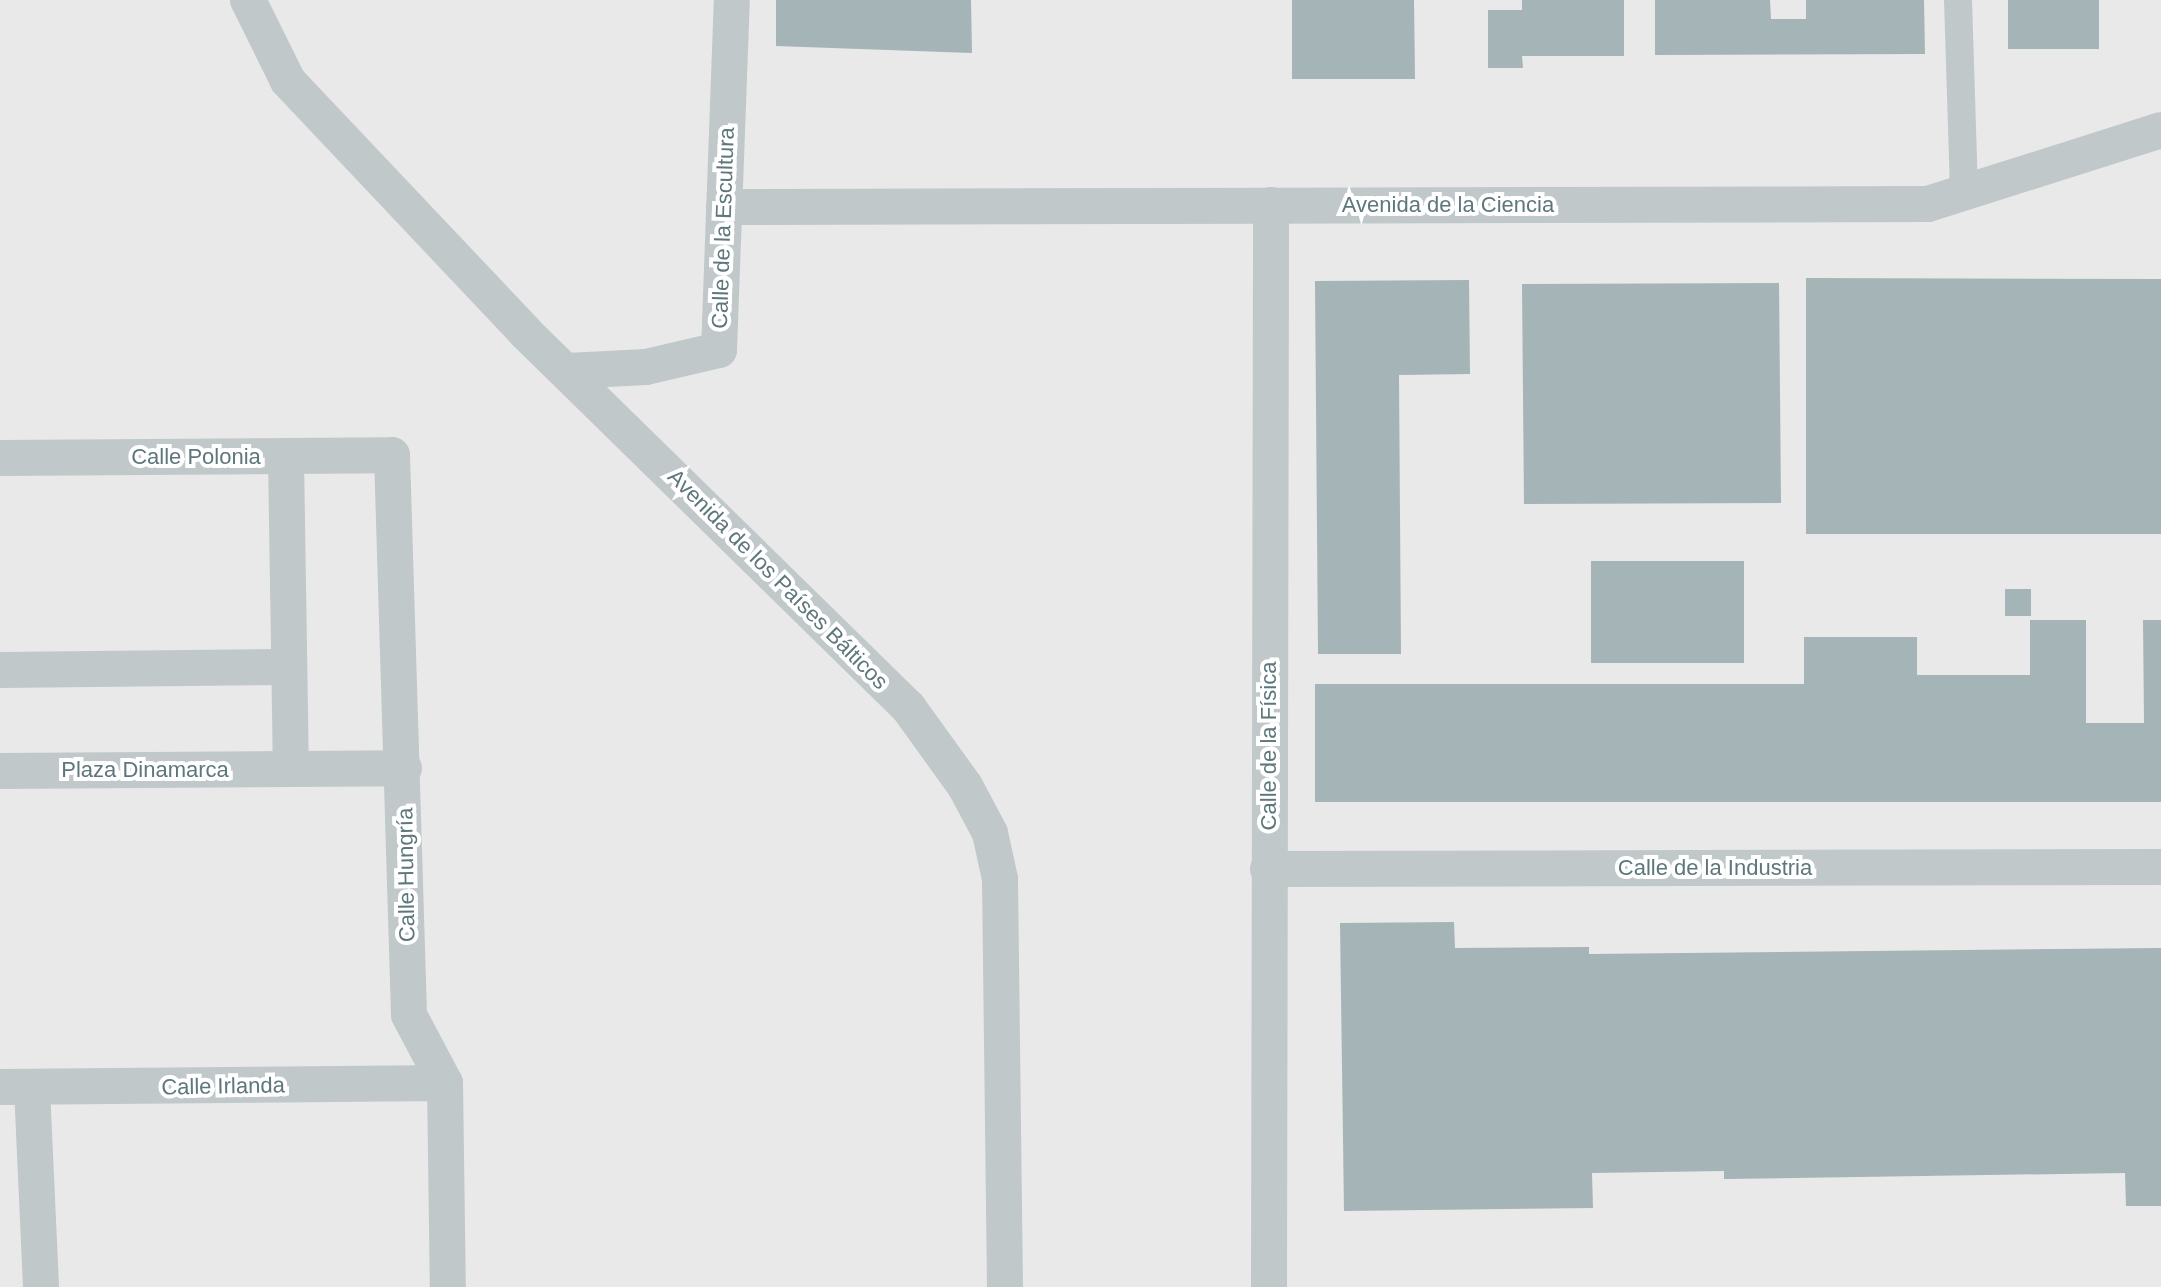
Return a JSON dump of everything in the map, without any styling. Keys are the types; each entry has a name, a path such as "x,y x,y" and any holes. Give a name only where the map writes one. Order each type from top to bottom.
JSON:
{"street":[{"name":"Avenida de los Países Bálticos","path":"248,0 288,81 567,371 908,707 990,833 1000,879 1005,1287"},
{"name":"Calle de la Escultura","path":"567,371 646,367 719,350 732,0"},
{"path":"1958,0 1964,192"},
{"name":"Avenida de la Ciencia","path":"724,207 1928,204 2161,130"},
{"name":"Calle de la Física","path":"1269,1287 1271,205"},
{"name":"Calle Polonia","path":"0,458 392,455"},
{"name":"Calle Hungría","path":"392,455 404,768 409,1015 445,1083 448,1287"},
{"path":"286,457 291,768"},
{"path":"0,670 289,667"},
{"name":"Plaza Dinamarca","path":"0,771 404,768"},
{"name":"Calle de la Industria","path":"1268,869 2161,867"},
{"name":"Calle Irlanda","path":"16,1088 445,1083"},
{"path":"16,1088 41,1287"}],"shaded area":[{"path":"0,0 2161,0 2161,1287 0,1287"}],"building":[{"path":"776,0 971,0 972,53 776,46"},
{"path":"1292,0 1414,0 1415,79 1292,79"},
{"path":"1522,0 1624,0 1624,56 1522,56 1523,68 1488,68 1488,10 1522,10"},
{"path":"1655,0 1770,0 1771,19 1806,19 1806,0 1924,0 1925,54 1655,55"},
{"path":"2008,0 2099,0 2099,49 2008,49"},
{"path":"1806,278 2161,279 2161,534 1806,534"},
{"path":"1469,280 1470,374 1399,375 1401,654 1318,654 1315,281"},
{"path":"1779,283 1781,503 1524,504 1522,284"},
{"path":"1591,561 1744,561 1744,663 1591,663"},
{"path":"2005,589 2031,589 2031,616 2005,616"},
{"path":"2030,620 2086,620 2086,723 2144,723 2143,620 2161,620 2161,802 1315,802 1315,684 1804,684 1804,637 1917,637 1917,675 2030,675"},
{"path":"1454,922 1455,948 1589,947 1589,954 2161,948 2161,1206 2126,1206 2125,1173 1724,1179 1724,1171 1592,1173 1593,1208 1344,1211 1340,923"}]}
